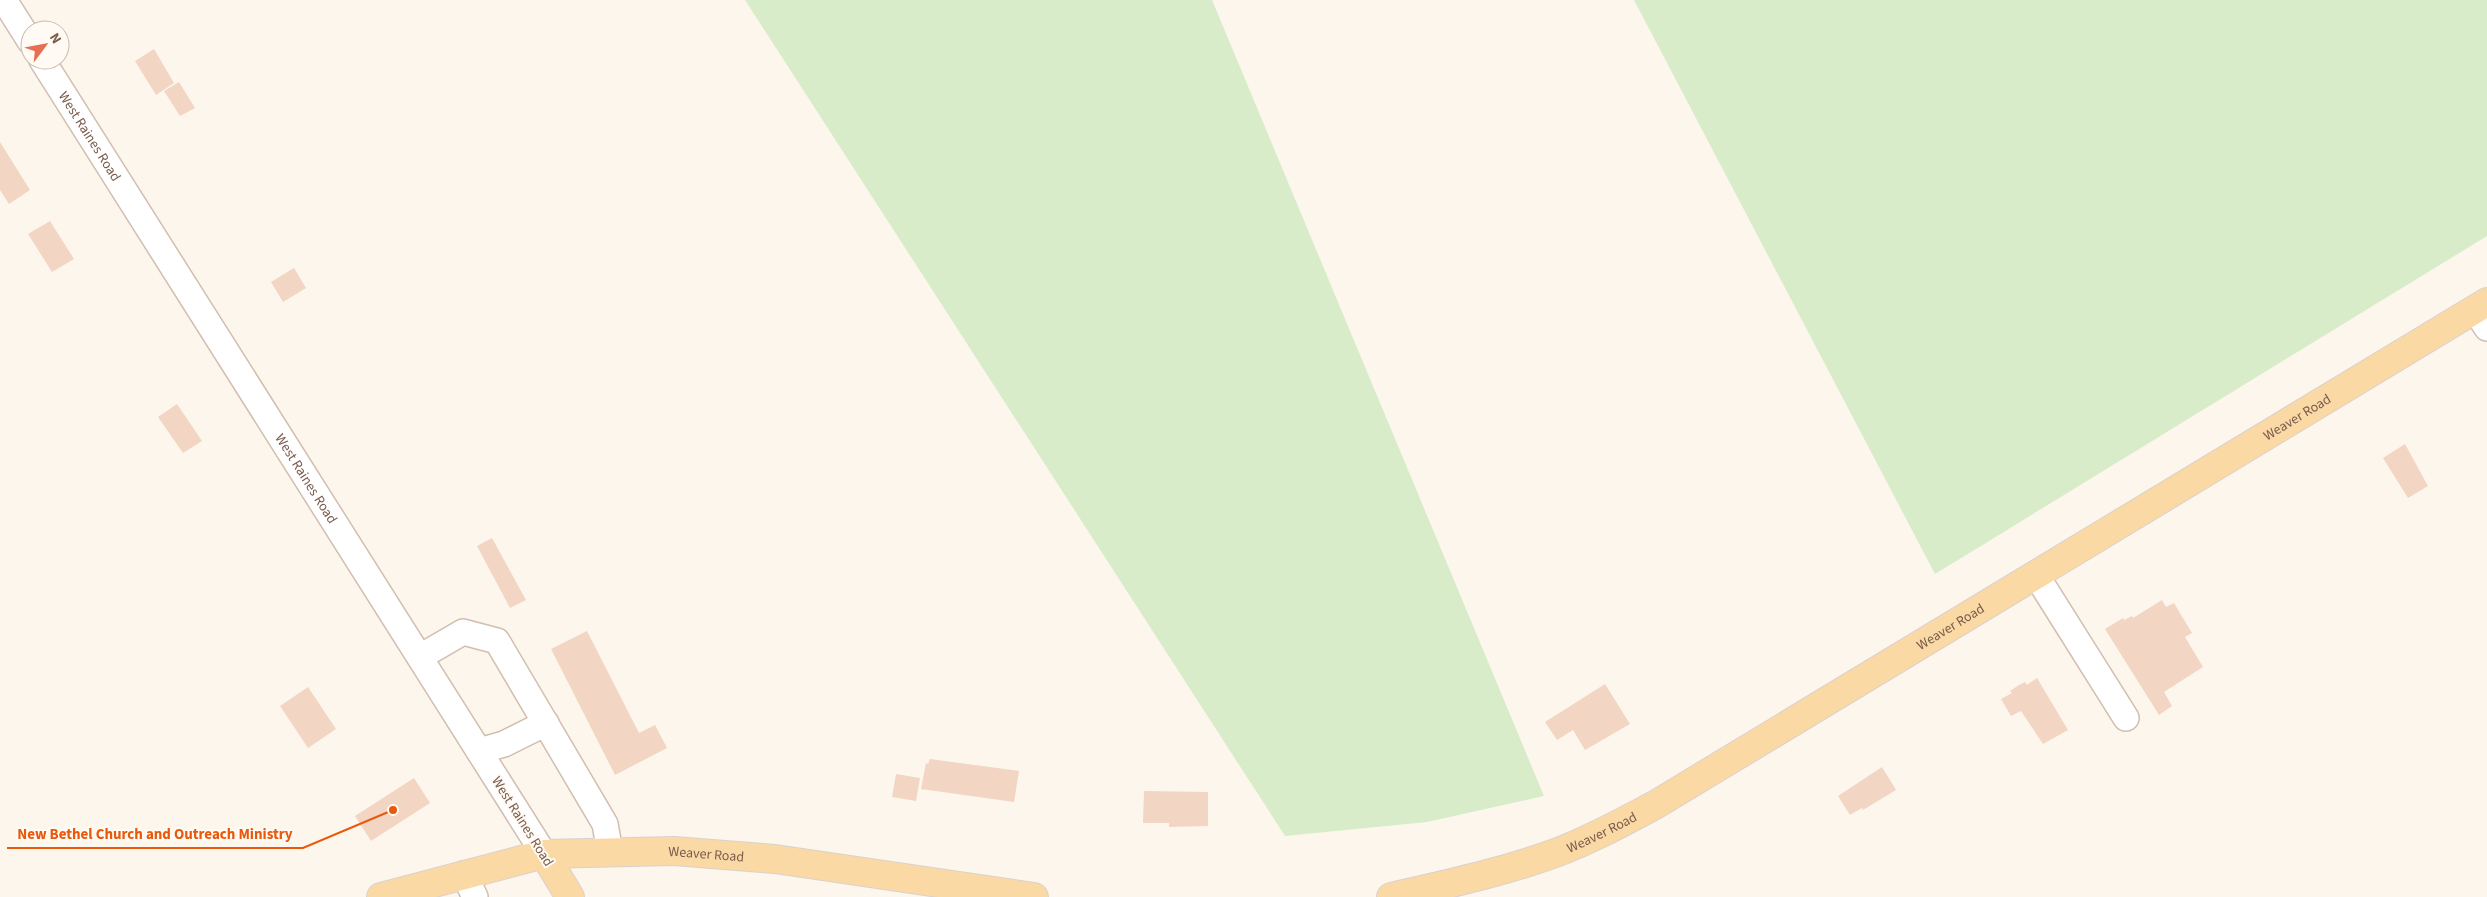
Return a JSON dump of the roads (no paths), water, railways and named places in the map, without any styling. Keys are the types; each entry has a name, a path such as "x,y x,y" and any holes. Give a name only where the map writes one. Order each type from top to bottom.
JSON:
{"main road":[{"name":"Weaver Road","path":"1391,897 1492,874 1559,851 1602,832 1699,780 2036,575 2483,313"},
{"name":"Weaver Road","path":"381,897 470,885 544,854 674,851 766,858 1034,897"},
{"name":"West Raines Road","path":"544,854 570,897"}],"street":[{"path":"4,0 20,25"},
{"name":"West Raines Road","path":"48,70 544,854"},
{"path":"2036,575 2126,718"},
{"path":"420,657 463,632 497,640 605,824 610,852"},
{"path":"479,751 504,744 546,723"}],"place":[{"name":"New Bethel Church and Outreach Ministry","path":"393,810"}]}
